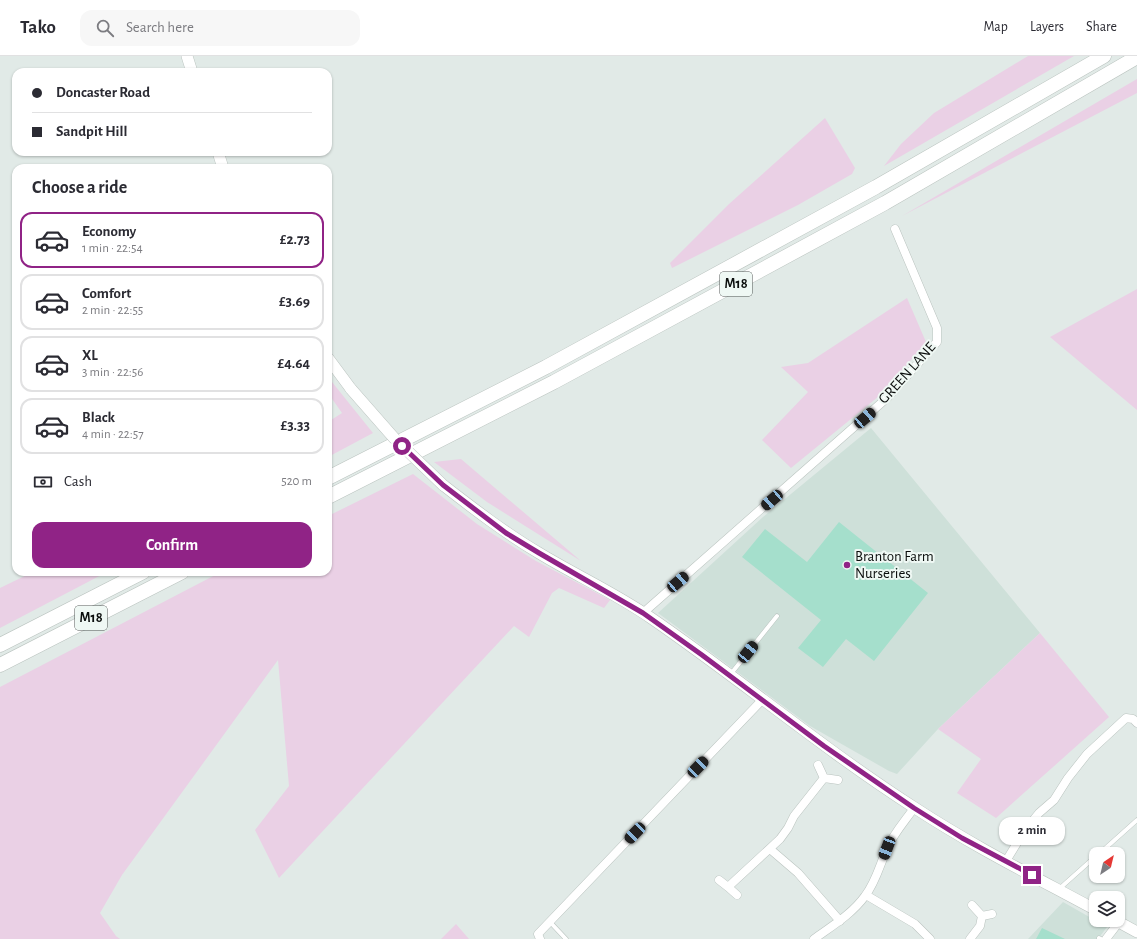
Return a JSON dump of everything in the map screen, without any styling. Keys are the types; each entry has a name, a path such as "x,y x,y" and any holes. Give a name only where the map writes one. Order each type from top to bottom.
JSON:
{"highway":[{"name":"M18","path":"332,476 587,344 876,187 1104,56"},
{"name":"M18","path":"332,495 554,382 884,203 1137,58"},
{"name":"M18","path":"0,645 135,576"},
{"name":"M18","path":"0,665 174,576"}],"main road":[{"path":"187,56 191,68"},
{"path":"332,363 351,389 394,438 443,485 506,533 643,613 730,675 824,746 914,808 962,838 1089,906"},
{"path":"1125,925 1137,932"}],"street":[{"name":"GREEN LANE","path":"643,613 888,397 937,342 937,328 895,229"},
{"path":"536,935 762,700"},
{"path":"1006,861 1025,830 1039,813 1054,800 1068,778 1087,754 1126,718 1133,719 1137,723"},
{"path":"818,765 824,778"},
{"path":"824,778 838,780"},
{"path":"728,887 770,849 784,834 794,816 824,778"},
{"path":"814,939 840,921 866,895 873,884 892,839 914,808"},
{"path":"770,849 798,873 840,921"},
{"path":"719,880 737,895"},
{"path":"866,895 915,924 930,939"},
{"path":"972,905 982,916"},
{"path":"982,916 992,914"},
{"path":"970,939 980,926 982,916"},
{"path":"1102,939 1112,927"}],"lane":[{"path":"730,675 777,616"},
{"path":"1107,847 1137,820"},
{"path":"1059,890 1089,862"},
{"path":"550,922 566,939"}],"shaded area":[{"path":"1028,56 1074,56 884,166 901,144 934,113"},
{"path":"1137,79 1137,93 902,216"},
{"path":"825,118 855,168 852,174 798,205 672,268 670,263 729,204"},
{"path":"1137,289 1137,410 1050,337"},
{"path":"907,298 926,342 884,392 791,468 762,440 808,392 781,367 808,363"},
{"path":"332,382 373,433 332,455 332,419 342,413 332,399"},
{"name":"Branton Farm Nurseries","path":"871,428 1040,633 938,729 897,774 889,771 810,726 658,613 763,517"},
{"path":"461,459 581,561 487,502 434,462"},
{"path":"413,474 477,524 536,561 610,600 604,608 559,588 552,593 529,637 514,626 279,878 255,830 289,786 278,660 122,875 100,913 116,936 120,939 0,939 0,687 213,576 332,576 332,514"},
{"path":"25,576 99,576 0,628 0,588"},
{"path":"1040,633 1109,717 996,818 957,793 981,759 938,729"},
{"path":"1063,902 1089,917 1089,927 1107,927 1098,939 1028,939"},
{"path":"456,924 469,939 441,939"}],"building":[{"path":"839,522 928,593 874,661 846,639 823,667 798,648 821,620 742,557 765,529 807,562"},
{"path":"1042,928 1065,939 1036,939"}],"place":[{"name":"Branton Farm Nurseries","path":"847,565"}],"route":[{"path":"402,446 443,485 506,533 643,613 680,638 824,746 914,808 962,838 1032,875"}]}
